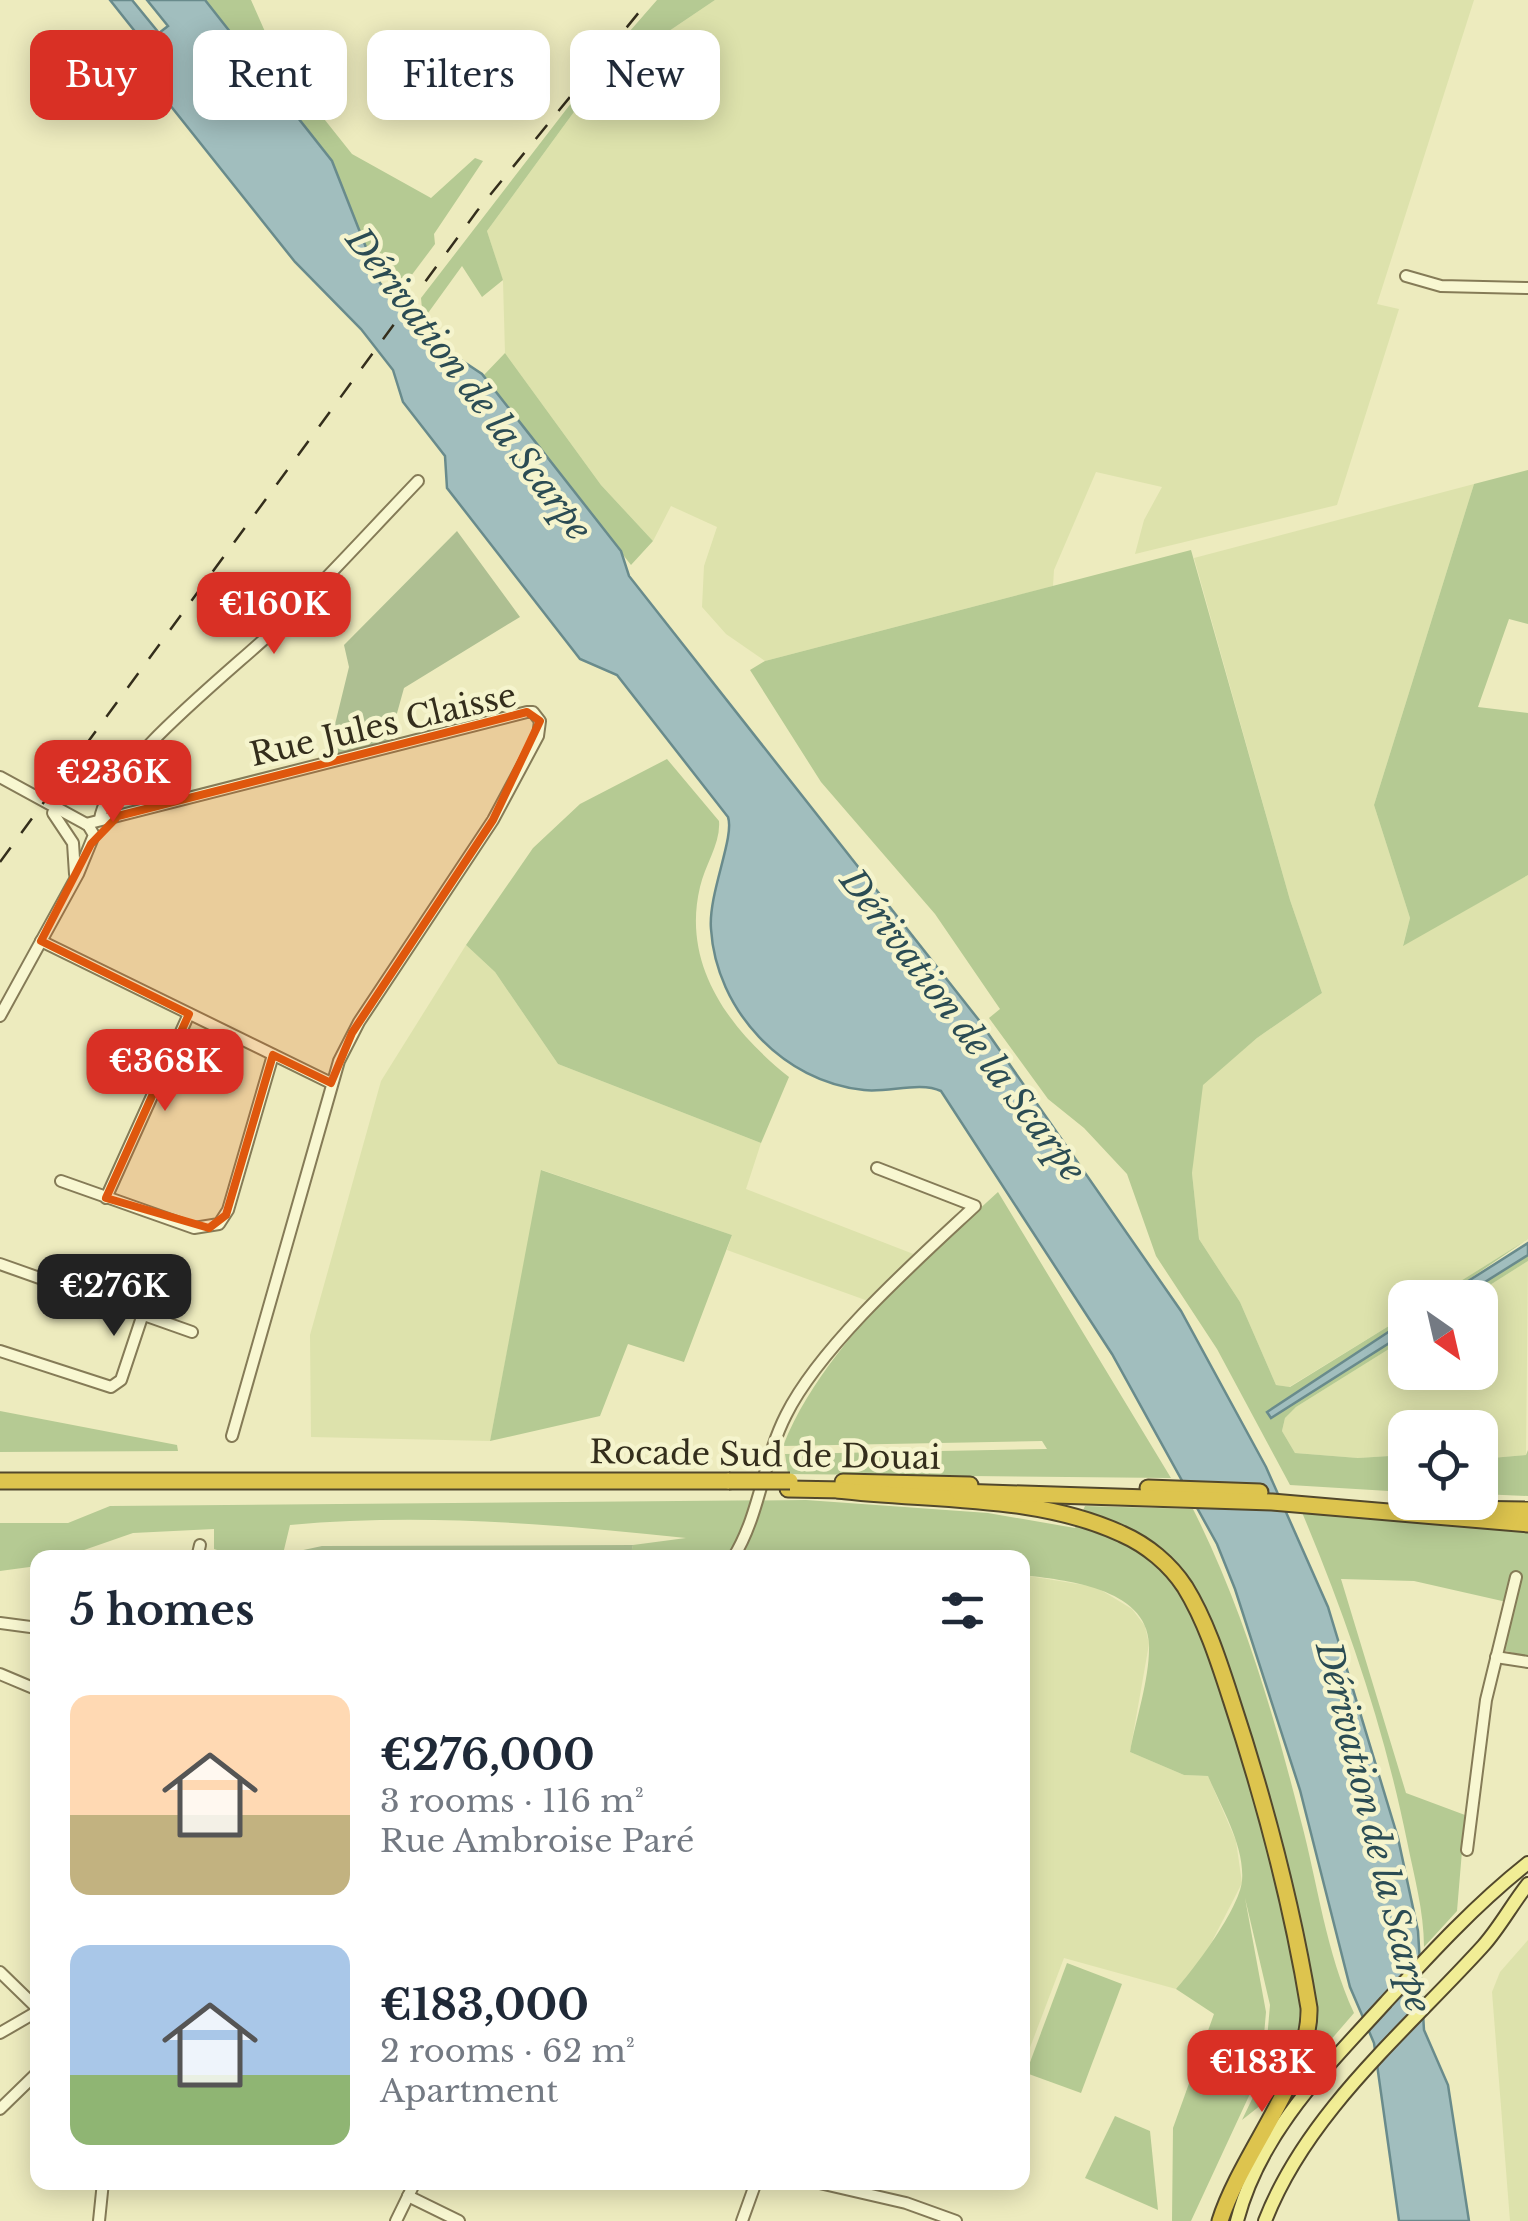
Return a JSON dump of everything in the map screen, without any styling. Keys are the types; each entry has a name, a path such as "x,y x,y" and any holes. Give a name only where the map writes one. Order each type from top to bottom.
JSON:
{"highway":[{"name":"Rocade Sud de Douai","path":"0,1481 789,1485 1170,1493 1528,1514"},
{"name":"Rocade Sud de Douai","path":"0,1490 728,1485"},
{"name":"Rocade Sud de Douai","path":"789,1485 838,1490 1170,1493"},
{"path":"838,1490 1025,1508 1084,1520 1127,1536 1152,1553 1181,1582 1194,1603 1231,1698 1258,1788 1309,2014 1298,2061 1244,2160 1220,2221"},
{"name":"Rocade Sud de Douai","path":"1303,1500 1528,1524"}],"main road":[{"path":"1236,2221 1254,2173 1275,2134 1348,2043 1441,1942 1528,1864"},
{"path":"1265,2221 1298,2156 1367,2071 1492,1935 1528,1884"}],"street":[{"path":"1406,276 1441,286 1528,288"},
{"path":"100,819 110,796 159,736 282,623 418,480"},
{"name":"Rue Jules Claisse","path":"85,824 526,712 536,714 540,721 538,736 493,820 352,1033 330,1083"},
{"path":"0,777 85,824 93,841"},
{"path":"45,804 82,847 93,841"},
{"name":"Rue Jules Claisse","path":"93,841 118,816"},
{"path":"71,885 76,866 74,827 85,824"},
{"path":"0,1016 93,841"},
{"path":"41,940 330,1083 232,1436"},
{"path":"106,1198 189,1014"},
{"path":"61,1181 194,1228 219,1224 228,1210 273,1055"},
{"path":"736,1550 780,1428 798,1395 892,1285 975,1206 877,1168"},
{"path":"0,1264 192,1332"},
{"path":"0,1351 103,1386 115,1386 143,1314"},
{"path":"199,1550 200,1545"},
{"path":"1467,1850 1481,1731 1516,1577"},
{"path":"0,1623 30,1627"},
{"path":"1496,1657 1528,1662"},
{"path":"0,1674 30,1687"},
{"path":"0,1972 30,2002"},
{"path":"0,2033 30,2015"},
{"path":"0,2108 30,2080"},
{"path":"98,2221 102,2190"},
{"path":"396,2221 411,2190"},
{"path":"742,2221 753,2190"},
{"path":"849,2190 956,2221"},
{"path":"408,2196 459,2221"}],"highlighted area":[{"path":"527,712 540,721 493,820 352,1033 331,1083 273,1055 226,1215 209,1228 106,1198 189,1014 41,941 91,844 118,816"}],"green space":[{"path":"203,0 251,0 264,30 227,30"},
{"path":"657,0 715,0 671,30 631,30"},
{"path":"715,0 1474,0 1377,304 1399,309 1337,505 1135,554 1144,520 1162,487 1096,472 1054,570 1053,586 765,661 726,634 702,607 704,566 717,527 671,506 653,541 601,485 505,353 503,281 487,231 570,117 720,120 720,30 671,30"},
{"path":"570,105 570,117 487,231 503,280 482,297 462,266 423,320 421,298"},
{"path":"300,120 325,120 352,154 431,198 475,158 483,161 434,234 435,244 399,292 385,274 379,282 332,160"},
{"path":"505,353 601,485 653,541 631,565 483,376"},
{"path":"1528,470 1528,624 1509,619 1478,707 1528,713 1528,875 1403,946 1410,918 1374,805 1474,484"},
{"path":"1474,484 1374,805 1410,918 1403,945 1528,875 1528,1239 1462,1280 1388,1280 1388,1326 1289,1387 1276,1385 1240,1302 1199,1239 1192,1173 1197,1108 1203,1084 1257,1038 1322,993 1290,900 1194,558"},
{"path":"457,531 520,617 404,688 389,742 327,757 349,667 344,645"},
{"path":"1191,550 1290,900 1322,993 1257,1038 1203,1085 1192,1173 1199,1239 1240,1302 1276,1385 1290,1387 1388,1326 1388,1332 1268,1412 1271,1417 1388,1344 1388,1350 1296,1407 1285,1418 1282,1431 1295,1453 1388,1456 1388,1491 1290,1485 1217,1349 1156,1256 1127,1174 1084,1128 1048,1099 989,1018 1000,1009 935,914 821,782 750,670 765,661"},
{"path":"667,759 719,821 696,916 705,970 730,1017 789,1077 761,1143 558,1064 495,972 466,945 533,848 580,804"},
{"path":"466,945 495,972 558,1064 761,1143 746,1189 916,1255 868,1301 727,1250 732,1235 542,1170 490,1441 311,1437 310,1335 381,1081"},
{"path":"541,1170 732,1235 684,1362 628,1344 600,1416 490,1441"},
{"path":"998,1192 1171,1478 788,1474 785,1454 1047,1449 1042,1441 783,1446 808,1396 859,1327 915,1263 918,1265"},
{"path":"1528,1239 1468,1280 1462,1280"},
{"path":"1528,1255 1528,1261 1498,1280 1489,1280"},
{"path":"1528,1261 1526,1455 1498,1457 1498,1410 1388,1410 1388,1456 1295,1453 1282,1431 1285,1418 1296,1407 1388,1350 1388,1390 1498,1390 1498,1280"},
{"path":"0,1411 177,1445 178,1451 0,1452"},
{"path":"1528,1450 1528,1496 1498,1495 1498,1457 1526,1455"},
{"path":"806,1500 988,1513 1075,1528 1085,1506 1193,1509 1227,1584 1268,1701 1329,1942 1354,2013 1304,2071 1242,2120 1264,2074 1270,2005 1245,1898 1266,2012 1261,2070 1191,2221 1172,2221 1173,2128 1214,2014 1176,1989 1233,1907 1242,1881 1240,1854 1208,1776 1184,1775 1130,1752 1149,1657 1145,1625 1119,1598 1080,1584 1030,1576 1030,1550 632,1550 633,1545 686,1538 538,1525 389,1520 290,1525 284,1550 214,1549 214,1529 133,1533 84,1550 30,1550 30,1567 0,1571 0,1523 68,1523 110,1506"},
{"path":"1301,1510 1528,1530 1528,1657 1503,1650 1511,1603 1414,1581 1341,1579 1406,1793 1465,1815 1457,1911 1424,1947 1418,1894 1398,1798 1375,1714"},
{"path":"633,1545 632,1550 303,1550 322,1546"},
{"path":"1030,1576 1096,1587 1132,1609 1145,1626 1149,1644 1130,1752 1184,1775 1208,1776 1236,1841 1242,1883 1205,1955 1176,1989 1064,1958 1030,2048"},
{"path":"1528,1940 1528,2221 1510,2221 1492,1992 1500,1972"},
{"path":"1067,1963 1122,1984 1081,2093 1030,2074 1030,2062"},
{"path":"1115,2116 1150,2131 1158,2210 1085,2178"}],"water":[{"path":"110,0 132,0 157,30 134,30"},
{"name":"Dérivation de la Scarpe","path":"147,0 205,0 229,30 193,30 193,120 300,120 332,161 380,283 425,336 482,374 621,551 629,576 978,1019 1181,1311 1266,1467 1328,1607 1398,1838 1418,1931 1424,2030 1448,2085 1469,2221 1399,2221 1374,2043 1350,1987 1300,1790 1235,1589 1217,1544 1112,1354 941,1091 923,1087 864,1090 834,1084 781,1057 740,1013 716,959 711,929 713,900 728,838 728,817 617,675 580,659 447,488 445,456 403,402 393,370 361,329 295,262 173,109 173,30 163,30 168,26"},
{"path":"1528,1243 1528,1255 1488,1280 1470,1280"},
{"path":"1388,1332 1388,1344 1271,1418 1267,1412"}],"railway":[{"path":"0,862 477,211 649,0"}]}
